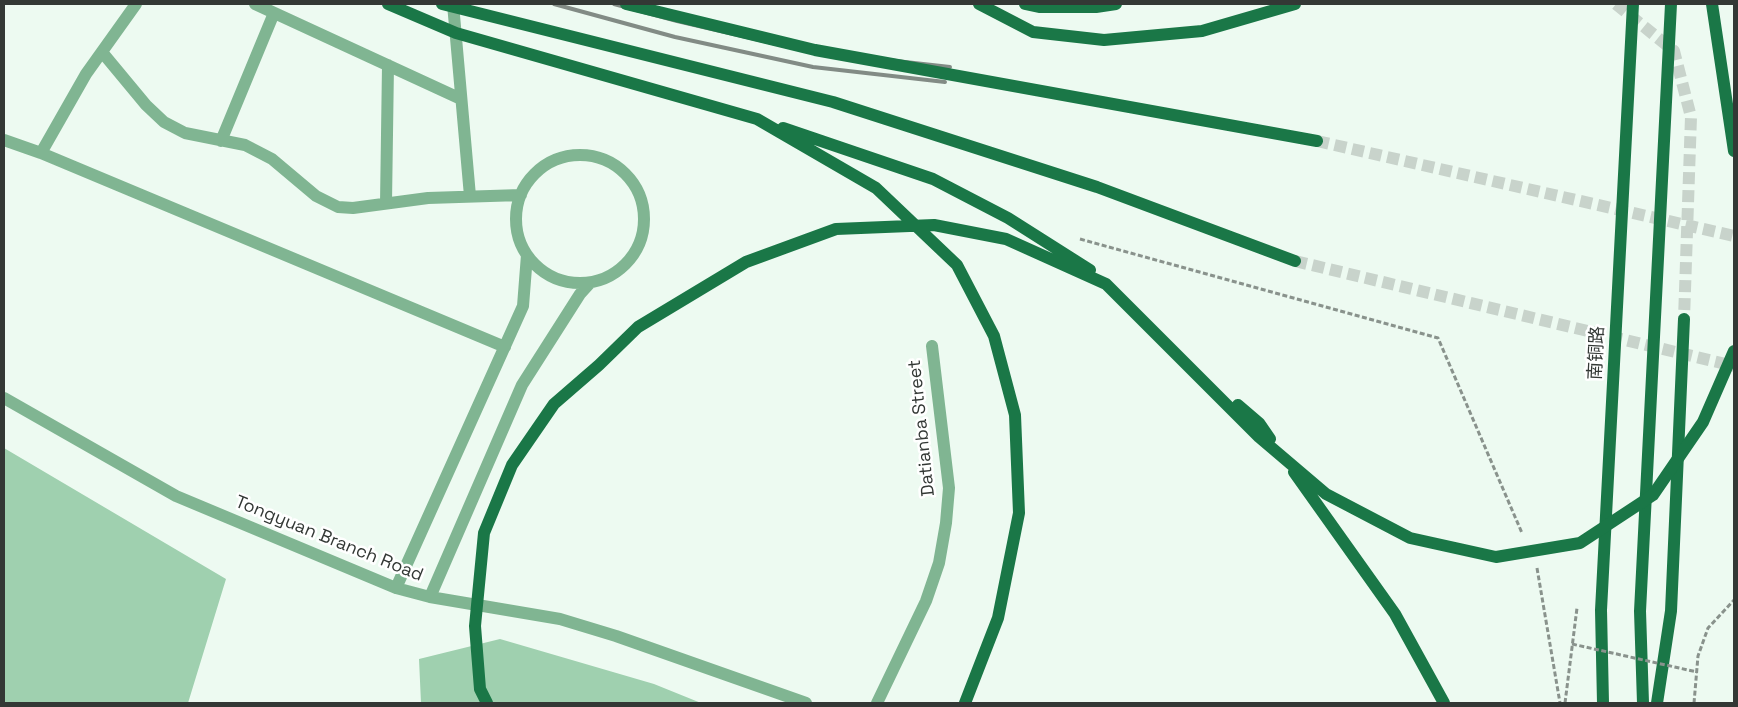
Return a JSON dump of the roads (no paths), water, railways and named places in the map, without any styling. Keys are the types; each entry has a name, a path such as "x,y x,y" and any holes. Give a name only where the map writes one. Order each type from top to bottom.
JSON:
{"main road":[{"path":"388,4 456,33 757,120 933,179 1008,218 1090,270 1259,423 1395,614 1444,703"},
{"path":"442,4 833,102 1097,187 1295,261"},
{"path":"626,4 814,50 1317,141"},
{"path":"979,4 1033,32 1104,40 1202,32 1295,4"},
{"path":"1025,4 1039,7 1096,7 1116,4"},
{"name":"南铜路","path":"1603,703 1601,610 1633,4"},
{"path":"1643,703 1640,611 1671,4"},
{"path":"1712,4 1734,151"},
{"path":"757,120 876,188 957,265 994,336 1014,415 1019,513 998,618 965,703"},
{"path":"487,703 480,689 475,626 484,533 512,465 554,404 599,365 638,327 746,262 836,229 934,225 1006,239 1106,284 1259,437 1326,494 1410,538 1496,556 1580,543 1653,495 1703,422 1734,351"},
{"path":"1657,703 1672,611 1684,319"}],"street":[{"path":"41,153 86,74 136,4"},
{"path":"255,4 462,99"},
{"path":"453,4 470,196"},
{"path":"221,140 274,12"},
{"path":"102,52 146,105 164,122 185,132 245,145 272,159 316,196 338,206 353,208 428,198 521,195"},
{"path":"386,203 388,65"},
{"path":"4,140 41,153 505,347"},
{"path":"582,154 612,162 624,171 634,183 641,197 645,212 644,228 640,243 632,257 622,268 609,277 590,283 579,284 564,282 549,276 536,266 527,255 520,241 516,226 517,210 521,195 528,181 552,161 566,156 582,154"},
{"path":"396,588 524,306 527,255"},
{"path":"430,597 522,385 580,294 590,283"},
{"name":"Datianba Street","path":"877,703 926,601 939,562 946,523 949,488 932,346"},
{"name":"Tongyuan Branch Road","path":"4,398 176,496 396,588 430,597 560,619 616,636 806,703"}],"tunnel":[{"path":"1616,4 1674,51 1691,117 1684,319"},
{"path":"1317,141 1734,236"},
{"path":"1295,261 1734,366"}],"railway":[{"path":"554,4 675,37 813,67 945,82"},
{"path":"614,4 677,21 807,51 950,67"}]}
